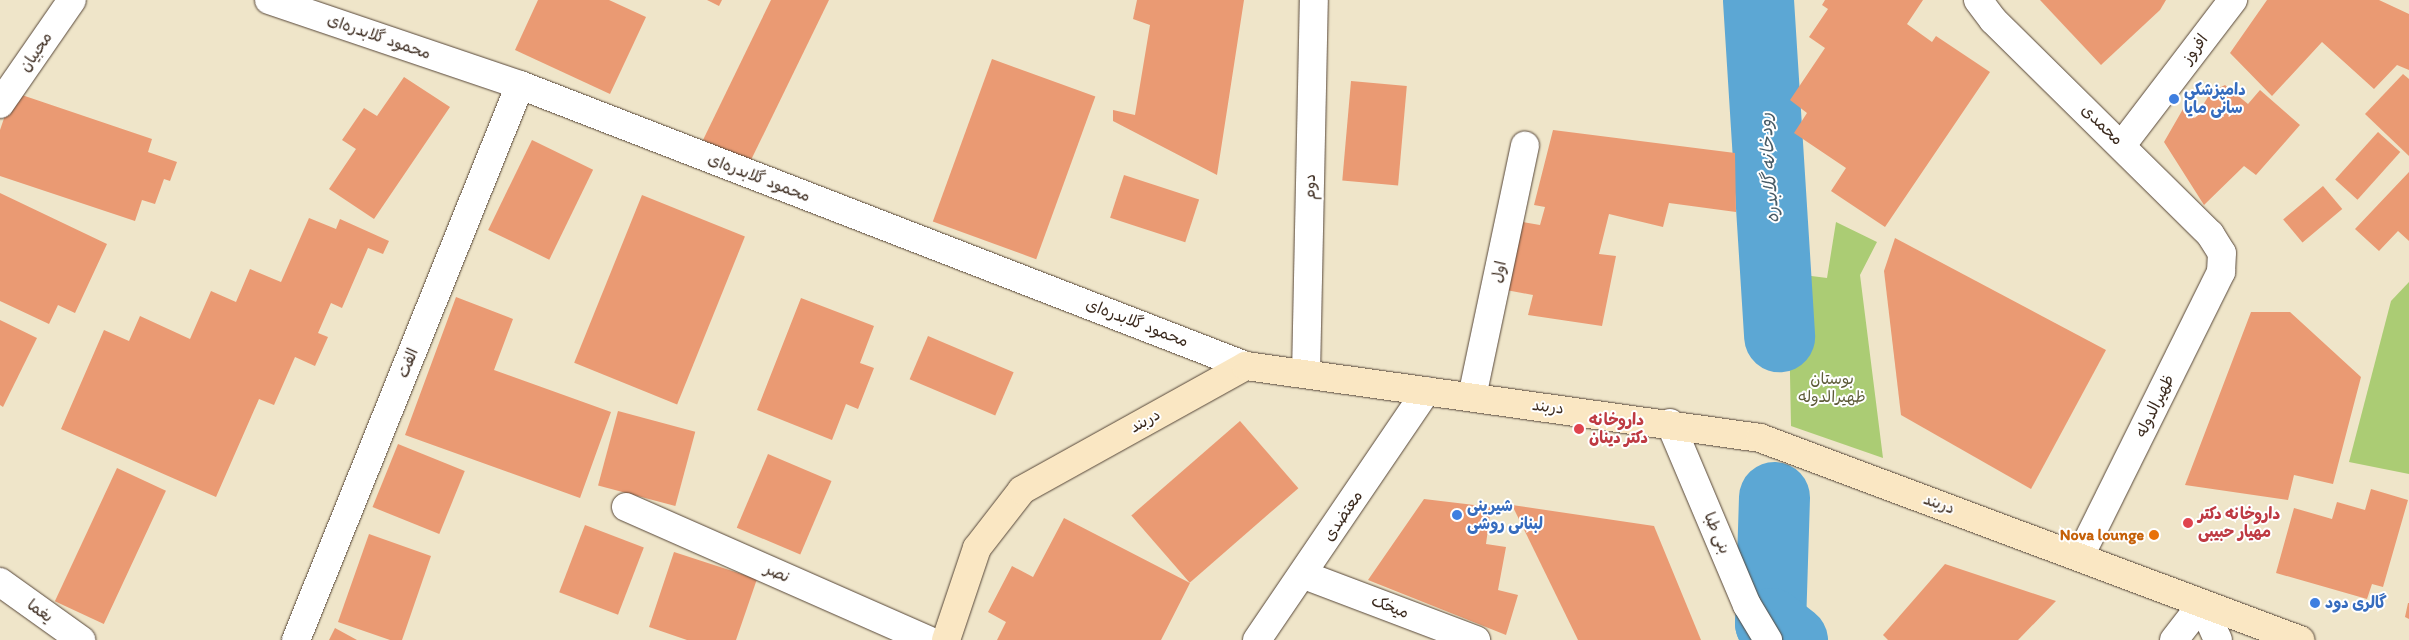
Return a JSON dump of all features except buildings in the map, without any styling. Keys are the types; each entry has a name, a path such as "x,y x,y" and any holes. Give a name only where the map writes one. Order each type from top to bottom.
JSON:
{"main road":[{"name":"دربند","path":"946,640 977,548 1022,490 1246,366 1670,423 1760,438 2080,556 2300,640"}],"street":[{"name":"محبیان","path":"0,104 72,0"},
{"name":"محمود گلابدره‌ای","path":"269,0 520,85 1246,366"},
{"name":"دوم","path":"1306,374 1314,0"},
{"name":"محمدی","path":"1978,0 1993,20 2122,145 2210,234 2222,253"},
{"name":"افروز","path":"2122,145 2233,0"},
{"name":"الفت","path":"296,640 520,85"},
{"name":"اول","path":"1472,397 1525,146"},
{"name":"ظهیرالدوله","path":"2080,556 2221,272 2222,253"},
{"name":"معتضدی","path":"1258,640 1304,575 1426,391"},
{"name":"بنی طبا","path":"1670,423 1747,604 1768,640"},
{"name":"نصر","path":"626,507 928,640"},
{"name":"میخک","path":"1304,575 1476,640"},
{"name":"یغما","path":"0,582 81,640"},
{"path":"2174,640 2202,604 2218,640"}],"green space":[{"name":"بوستان ظهیرالدوله","path":"1836,222 1877,242 1860,275 1883,458 1791,426 1788,273 1827,278"},
{"path":"2409,282 2409,474 2349,462 2391,301"}],"waterway":[{"name":"رودخانه گلابدره","path":"1758,0 1779,336"},
{"name":"رودخانه گلابدره","path":"1774,497 1770,623 1792,640"}],"place":[{"name":"دامپزشکی سانی مایا","path":"2174,99"},
{"name":"داروخانه دکتر دینان","path":"1579,429"},
{"name":"شیرینی لبنانی روشی","path":"1457,515"},
{"name":"داروخانه دکتر مهیار حبیبی","path":"2188,523"},
{"name":"Nova lounge","path":"2154,535"},
{"name":"گالری دود","path":"2315,603"}]}
